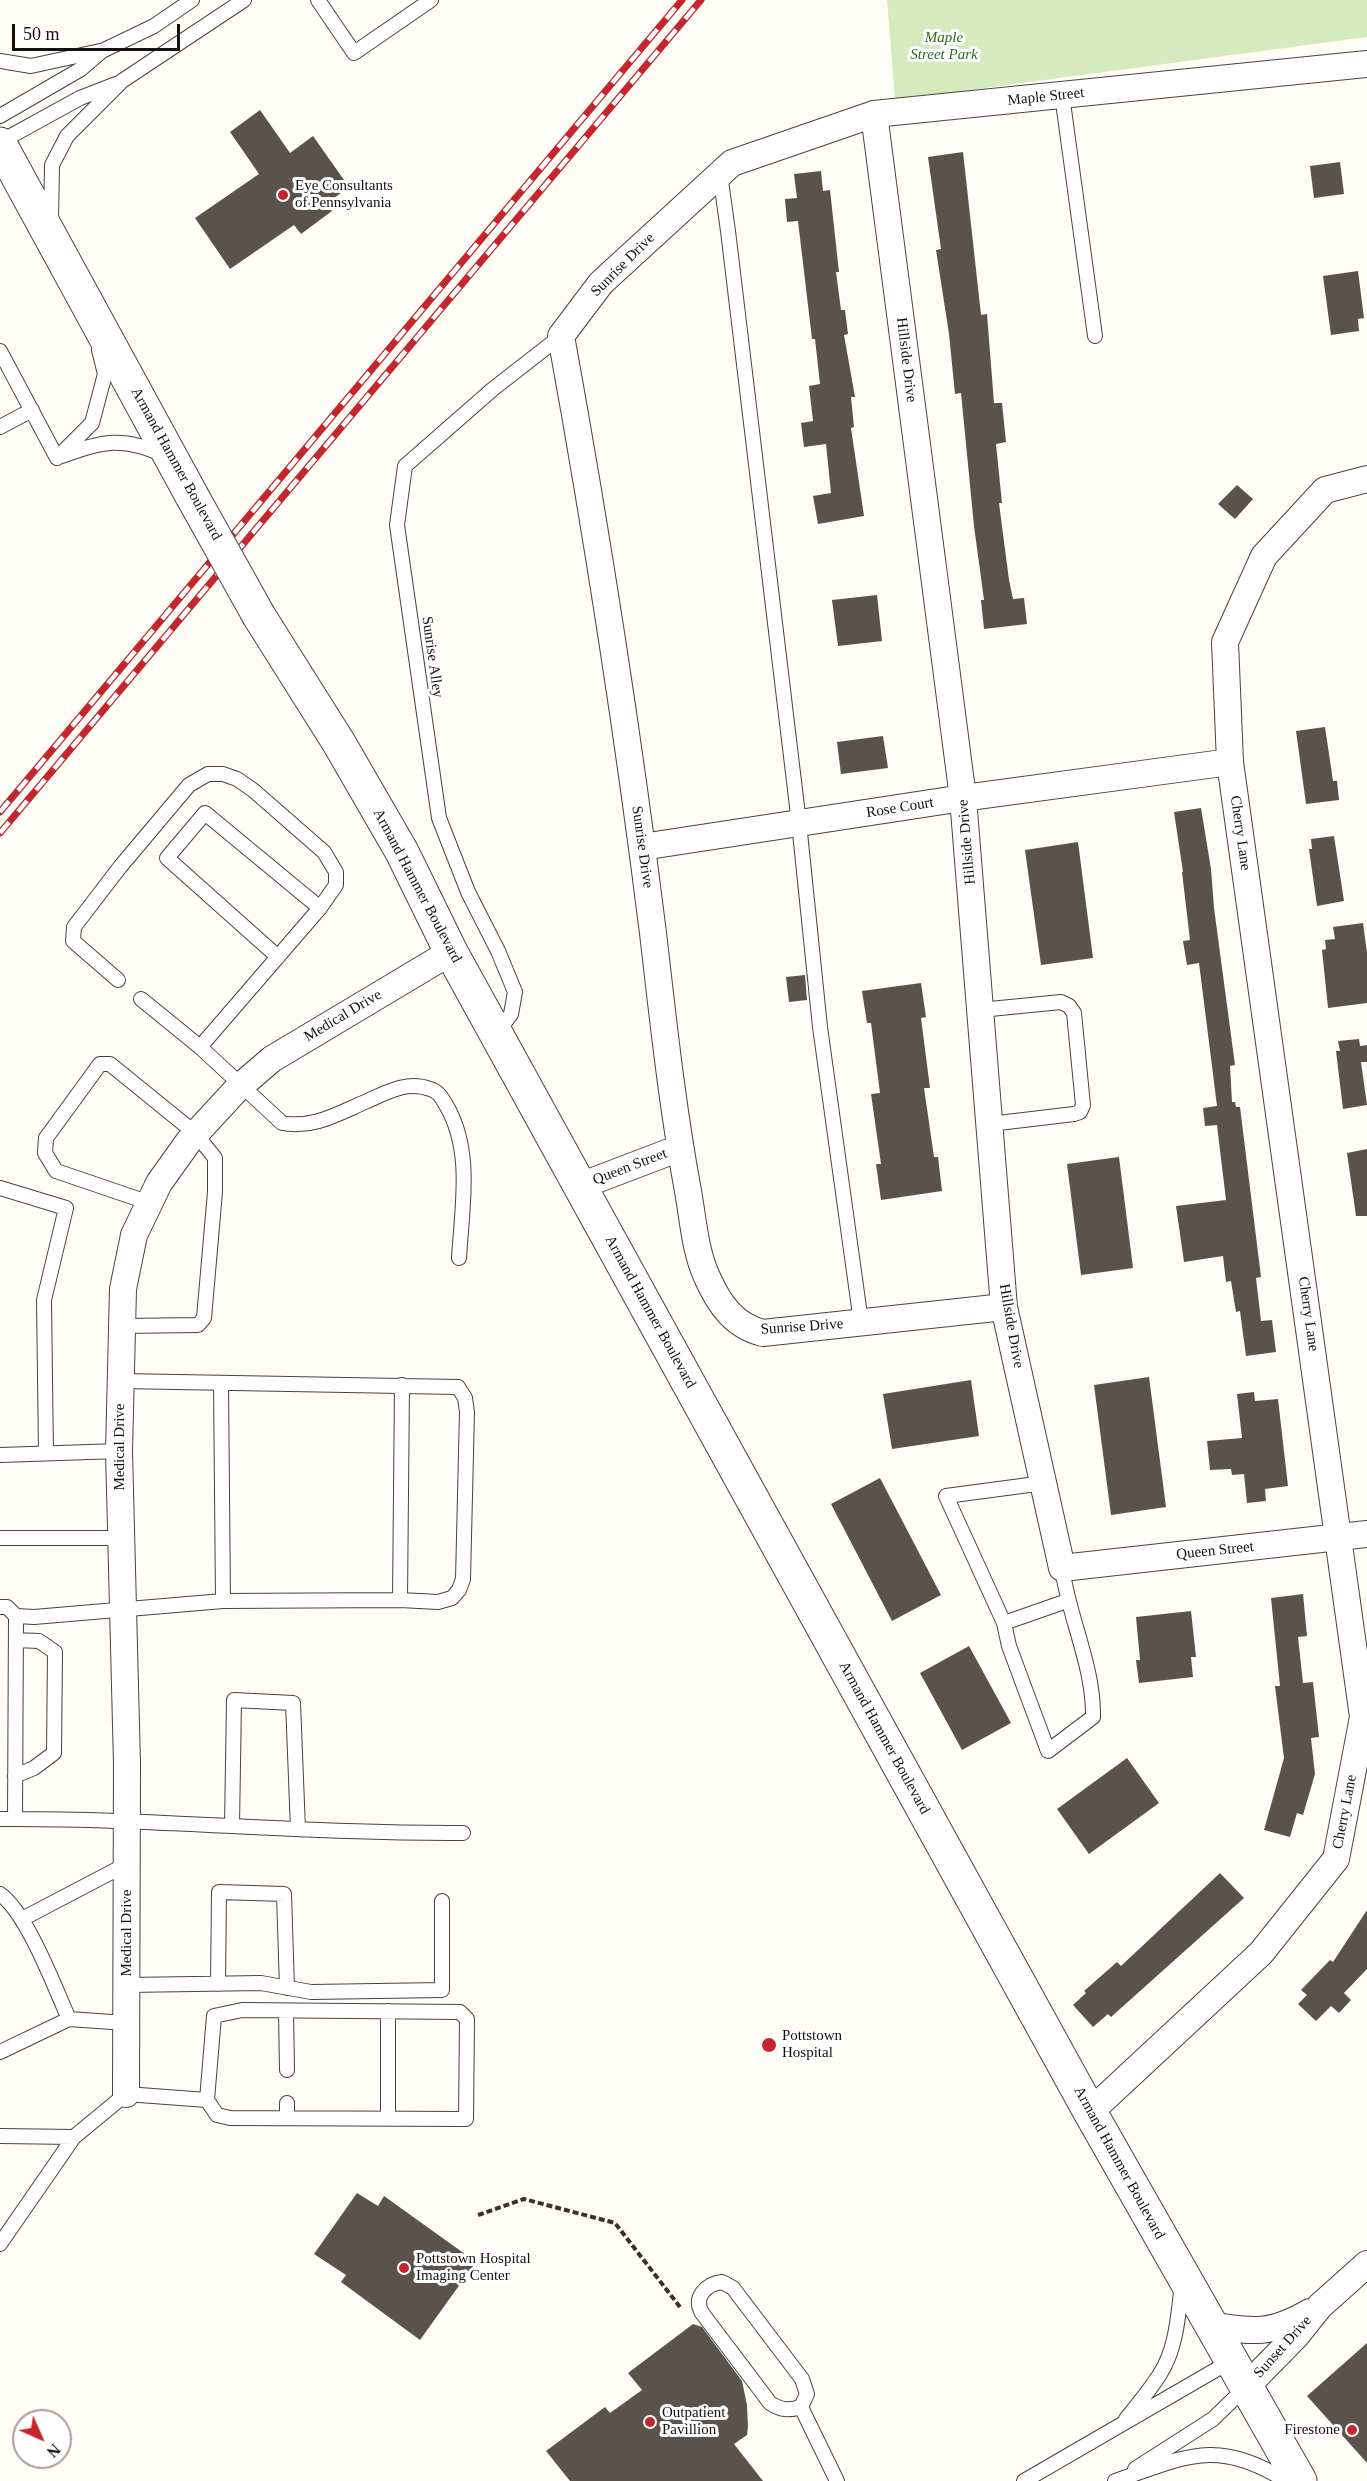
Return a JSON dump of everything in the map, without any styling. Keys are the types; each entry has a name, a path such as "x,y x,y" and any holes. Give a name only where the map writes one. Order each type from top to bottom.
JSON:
{"street":[{"name":"Maple Street","path":"726,169 874,114 1367,64"},
{"name":"Hillside Drive","path":"874,114 963,798 1004,1307 1062,1568"},
{"name":"Armand Hammer Boulevard","path":"0,143 259,616 339,743 390,832 451,952 1090,2112 1300,2481"},
{"name":"Sunrise Drive","path":"726,169 602,283 561,336 594,513 642,847 680,1148 698,1245 706,1276 724,1308 747,1329 763,1333 1004,1307"},
{"name":"Cherry Lane","path":"1090,2112 1261,1953 1336,1859 1363,1717 1230,762 1225,642 1264,556 1325,490 1367,479"},
{"name":"Rose Court","path":"642,847 963,798 1230,762"},
{"name":"Medical Drive","path":"126,2094 127,1822 119,1451 123,1289 134,1235 159,1182 195,1133 272,1059 451,952"},
{"name":"Queen Street","path":"580,1186 680,1148"},
{"name":"Queen Street","path":"1062,1568 1367,1534"},
{"name":"Sunset Drive","path":"1210,2325 1248,2331 1274,2330 1290,2324 1320,2306 1365,2271"},
{"name":"Sunset Drive","path":"1238,2374 1296,2336 1320,2306"}],"lane":[{"path":"0,62 30,66 102,51 154,26 192,0"},
{"path":"51,237 52,165 67,136 122,81 244,0"},
{"path":"318,0 354,53 430,0"},
{"path":"0,116 81,69 102,51"},
{"path":"0,143 80,98 122,81"},
{"path":"1062,95 1095,336"},
{"path":"726,169 728,231 799,823 820,1027 861,1322"},
{"path":"57,458 92,423 105,374 90,308"},
{"name":"Sunrise Alley","path":"496,1034 511,1014 515,992 498,951 468,892 439,818 397,525 405,466 493,389 561,336"},
{"path":"0,351 57,458"},
{"path":"0,427 32,410"},
{"path":"57,458 101,442 139,444 172,459"},
{"path":"118,980 73,941 74,927 120,867 189,785 208,774 223,774 237,779 253,790 324,852 336,872 336,885 320,908 200,1047"},
{"path":"278,957 167,858 205,813 320,908"},
{"path":"141,999 200,1047 282,1123 298,1126 313,1125 397,1088 416,1086 431,1089 441,1096 455,1121 462,1150 463,1192 459,1258"},
{"path":"980,1010 1061,1002 1069,1006 1074,1013 1083,1105 1080,1112 1074,1114 990,1124"},
{"path":"122,1326 198,1325 204,1318 215,1192 215,1158 195,1133 110,1064 100,1064 46,1138 45,1154 56,1171 150,1203"},
{"path":"0,1188 66,1208 44,1300 46,1453"},
{"path":"0,1607 7,1607 16,1616 34,1617 223,1600 438,1602 452,1598 459,1590 464,1579 467,1412 465,1398 458,1387 121,1381"},
{"path":"221,1383 223,1600"},
{"path":"400,1600 402,1385"},
{"path":"0,1455 119,1451"},
{"path":"1044,1483 946,1496 1004,1623 1008,1646 1048,1751 1093,1717 1093,1694 1067,1601 1062,1568"},
{"path":"0,1538 121,1538"},
{"path":"1004,1623 1067,1601"},
{"path":"15,1818 16,1616"},
{"path":"15,1776 34,1768 54,1753 55,1652 39,1641 16,1640"},
{"path":"232,1826 234,1700 293,1703 298,1829"},
{"path":"0,1819 232,1826 377,1834 463,1833"},
{"path":"22,1918 126,1864"},
{"path":"218,1984 219,1892 284,1894 287,1988"},
{"path":"0,1894 10,1901 22,1918 69,2019"},
{"path":"127,1985 261,1983 311,1992 442,1990 442,1901"},
{"path":"242,2010 388,2012 460,2012 467,2019 465,2119 231,2118 217,2115 207,2100 213,2016 242,2010"},
{"path":"286,2011 287,2070"},
{"path":"388,2012 388,2118"},
{"path":"0,2052 69,2019 126,2023"},
{"path":"0,2244 74,2137 126,2094 207,2100"},
{"path":"287,2103 287,2118"},
{"path":"0,2136 74,2137"},
{"path":"1122,2424 1161,2372 1168,2357 1175,2337 1183,2276"},
{"path":"722,2282 733,2288 802,2379 807,2394 801,2407 790,2410 780,2409 770,2403 699,2307 699,2299 704,2290 712,2284 722,2282"},
{"path":"1024,2481 1122,2424 1238,2374"},
{"path":"1115,2481 1213,2419 1238,2374"},
{"path":"801,2407 837,2481"},
{"path":"1115,2481 1187,2456 1208,2454 1253,2464 1286,2481"}],"path":[{"path":"478,2215 524,2199 615,2223 679,2305"}],"green space":[{"name":"Maple Street Park","path":"887,0 1367,0 1367,37 895,100"}],"building":[{"name":"Eye Consultants of Pennsylvania","path":"260,110 290,153 313,136 349,187 326,204 332,211 301,234 294,225 230,269 195,218 259,174 230,132"},
{"path":"963,152 981,315 987,314 994,403 1002,403 1006,442 996,444 1002,503 999,503 1009,580 1013,599 1024,598 1027,624 984,629 981,600 984,600 961,393 955,394 949,334 936,250 941,249 928,157"},
{"path":"1340,162 1344,194 1314,198 1310,166"},
{"path":"821,171 823,191 830,190 839,272 836,272 841,310 845,310 848,334 844,335 855,397 851,397 854,427 851,428 864,516 818,524 813,496 831,493 826,444 804,447 801,423 813,421 809,386 820,384 815,339 812,339 798,221 787,222 785,199 797,198 794,174"},
{"path":"1358,271 1364,318 1358,319 1359,331 1331,335 1323,276"},
{"path":"1237,485 1253,499 1235,519 1218,504"},
{"path":"877,595 882,641 838,646 832,600"},
{"path":"1325,727 1333,781 1337,781 1339,800 1306,804 1296,731"},
{"path":"883,736 888,768 841,774 837,742"},
{"path":"1201,808 1211,869 1235,1065 1230,1066 1232,1102 1235,1102 1236,1107 1240,1107 1261,1277 1256,1278 1261,1321 1272,1320 1276,1352 1246,1356 1240,1311 1236,1312 1231,1281 1226,1282 1223,1256 1184,1262 1176,1206 1226,1200 1217,1125 1205,1126 1203,1108 1217,1106 1199,963 1187,965 1183,941 1190,940 1174,812"},
{"path":"1334,836 1344,901 1317,906 1309,849 1312,849 1311,839"},
{"path":"1078,842 1093,958 1041,965 1025,850"},
{"path":"1363,923 1367,953 1367,1003 1328,1008 1322,950 1326,949 1325,940 1335,939 1333,927"},
{"path":"805,975 807,1000 789,1002 786,977"},
{"path":"921,983 926,1017 921,1018 930,1088 924,1088 934,1157 938,1157 942,1191 881,1200 876,1164 881,1164 871,1094 880,1093 871,1023 867,1023 862,991"},
{"path":"1359,1039 1360,1046 1367,1045 1367,1062 1361,1062 1367,1105 1343,1109 1336,1051 1340,1051 1338,1041"},
{"path":"1367,1149 1367,1216 1356,1216 1347,1153"},
{"path":"1119,1157 1133,1268 1081,1275 1067,1164"},
{"path":"1149,1377 1166,1507 1111,1515 1094,1385"},
{"path":"971,1380 979,1436 892,1449 883,1394"},
{"path":"1254,1392 1255,1401 1278,1399 1288,1486 1265,1489 1266,1501 1247,1503 1244,1474 1232,1475 1231,1469 1210,1470 1207,1441 1242,1438 1237,1394"},
{"path":"880,1478 941,1595 892,1621 831,1504"},
{"path":"1303,1594 1307,1636 1298,1637 1303,1683 1313,1682 1319,1737 1311,1738 1315,1774 1303,1815 1297,1813 1290,1837 1264,1830 1284,1758 1275,1686 1280,1686 1271,1598"},
{"path":"1191,1611 1196,1657 1191,1657 1193,1677 1139,1683 1136,1660 1140,1660 1136,1617"},
{"path":"969,1646 1011,1723 962,1750 920,1673"},
{"path":"1127,1758 1159,1803 1089,1854 1057,1809"},
{"path":"1220,1873 1244,1898 1111,2017 1108,2014 1093,2027 1073,2005 1086,1993 1084,1991 1117,1962 1121,1966"},
{"path":"1367,1910 1367,1969 1344,1993 1351,2000 1339,2013 1331,2006 1316,2021 1298,2004 1307,1995 1301,1990 1330,1960 1333,1962"},
{"name":"Pottstown Hospital Imaging Center","path":"357,2193 378,2206 384,2196 476,2262 420,2340 341,2282 346,2275 314,2254"},
{"name":"Outpatient Pavillion","path":"693,2324 702,2327 742,2381 747,2405 747,2435 734,2444 763,2481 570,2481 546,2451 605,2407 610,2413 642,2390 628,2373"},
{"name":"Firestone","path":"1367,2343 1367,2463 1307,2396"}],"railway":[{"path":"0,812 682,0"},
{"path":"0,833 701,0"}],"place":[{"name":"Eye Consultants of Pennsylvania","path":"283,195"},
{"name":"Pottstown Hospital","path":"769,2045"},
{"name":"Pottstown Hospital Imaging Center","path":"404,2268"},
{"name":"Outpatient Pavillion","path":"650,2422"},
{"name":"Firestone","path":"1352,2430"}]}
